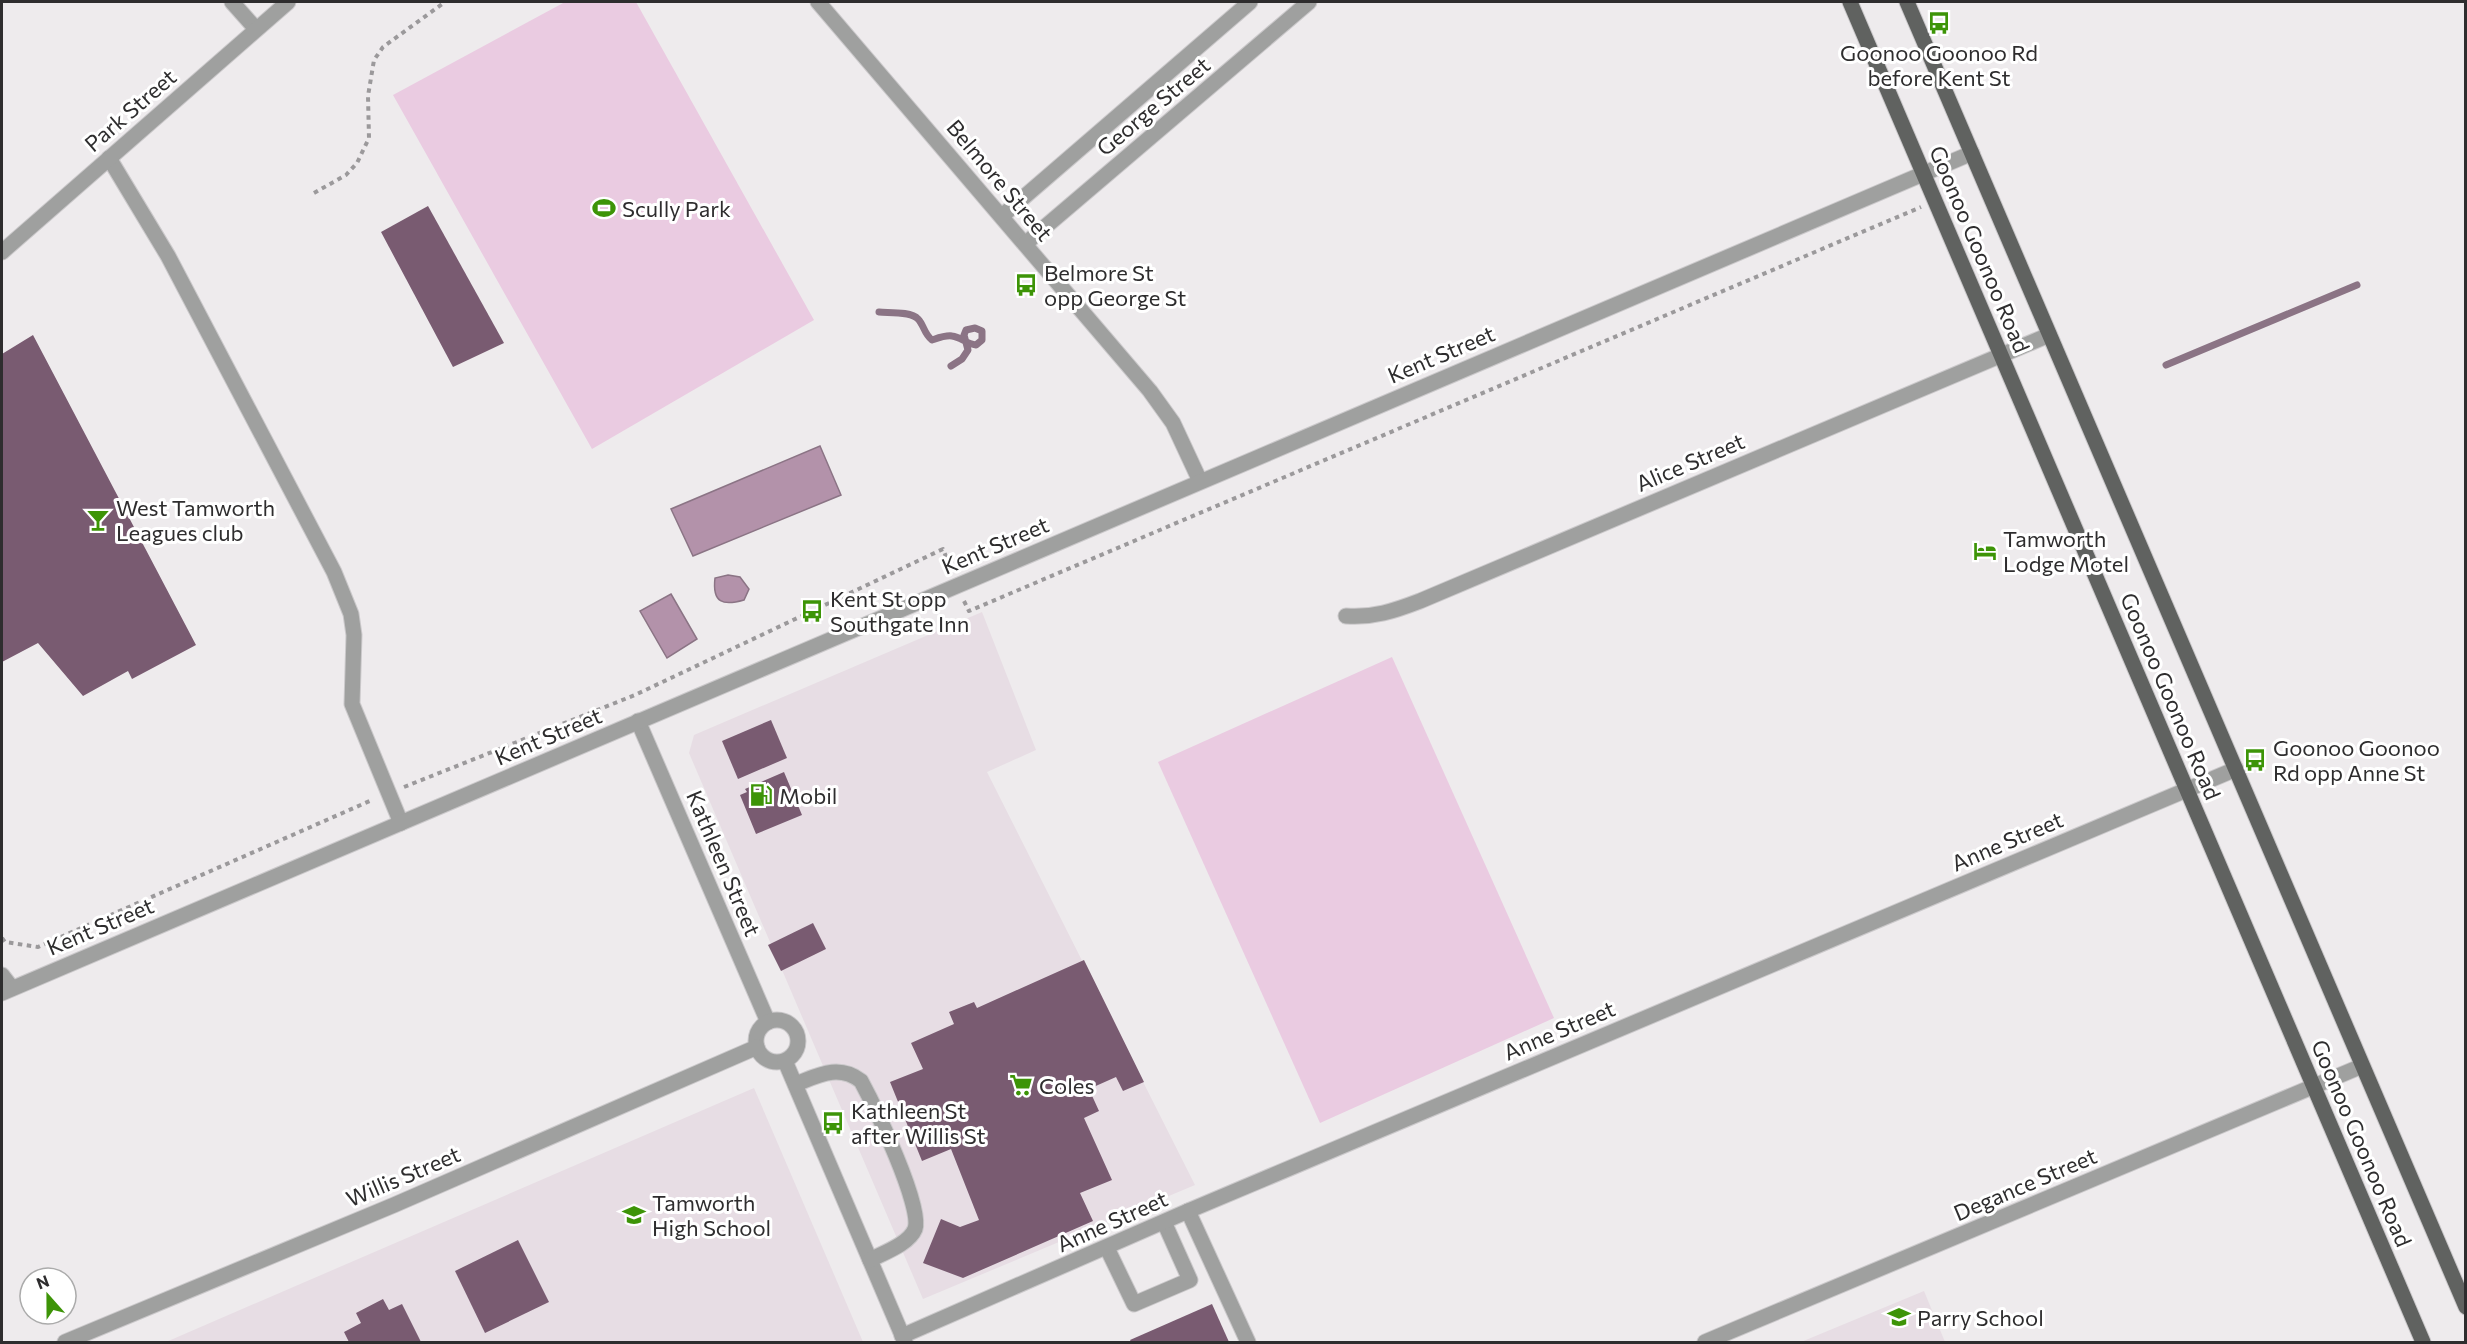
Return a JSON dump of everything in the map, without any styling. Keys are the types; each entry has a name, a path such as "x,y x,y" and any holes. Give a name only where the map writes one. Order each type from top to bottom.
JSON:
{"main road":[{"name":"Goonoo Goonoo Road","path":"1850,2 2423,1342"},
{"name":"Goonoo Goonoo Road","path":"1907,2 2466,1307"}],"street":[{"path":"232,2 256,29"},
{"name":"Park Street","path":"2,252 288,2"},
{"name":"Belmore Street","path":"818,2 1163,407 1200,481"},
{"name":"George Street","path":"1002,216 1250,2"},
{"name":"George Street","path":"1026,244 1310,2"},
{"name":"Kent Street","path":"7,990 1972,153"},
{"path":"109,158 194,303 334,572 351,614 354,635 352,704 401,823"},
{"name":"Alice Street","path":"1346,616 1364,618 1398,609 2049,335"},
{"name":"Kathleen Street","path":"638,721 768,1022"},
{"name":"Anne Street","path":"903,1339 1188,1211 2236,769"},
{"path":"2,975 7,990"},
{"path":"780,1019 786,1021 798,1035 796,1050 785,1060 778,1062 765,1059 757,1047 759,1030 768,1022 780,1019"},
{"name":"Willis Street","path":"65,1342 394,1205 757,1047"},
{"path":"785,1060 903,1339"},
{"name":"Degance Street","path":"1705,1342 2362,1066"},
{"path":"796,1084 827,1072 839,1071 853,1075 861,1081 911,1194 917,1220 915,1231 906,1240 870,1260"},
{"path":"1188,1211 1248,1342"},
{"path":"1107,1248 1134,1304 1190,1280 1164,1222"}],"path":[{"path":"314,193 346,175 357,163 369,138 368,96 374,60 383,47 445,2"},
{"path":"969,611 1935,201"},
{"path":"2,938 5,942 38,947 389,793 635,694 943,549 958,585"}],"shaded area":[{"name":"Scully Park","path":"565,2 636,2 814,320 592,449 393,95"},
{"path":"820,446 841,495 693,556 671,509"},
{"path":"728,575 740,577 749,589 744,600 730,603 717,598 715,578"},
{"path":"671,594 697,639 667,658 640,611"},
{"path":"982,612 1036,750 987,772 1195,1185 923,1299 689,753 694,735"},
{"path":"1392,657 1554,1018 1320,1123 1158,762"},
{"name":"Tamworth High School","path":"754,1088 863,1342 166,1342"},
{"name":"Parry School","path":"1924,1291 1945,1342 1801,1342"}],"building":[{"path":"428,206 504,343 453,367 381,232"},
{"path":"33,335 196,645 132,679 128,671 83,696 38,643 2,662 2,354"},
{"path":"771,720 787,758 738,779 722,741"},
{"path":"784,772 802,815 756,834 740,795 747,792 745,789"},
{"path":"813,923 826,949 781,971 768,945"},
{"path":"1084,960 1144,1082 1123,1091 1116,1077 1089,1089 1099,1111 1084,1118 1112,1180 1080,1193 1093,1221 963,1278 923,1263 941,1219 960,1227 979,1220 951,1149 922,1161 890,1082 923,1069 911,1043 954,1024 949,1012 974,1002 977,1008"},
{"path":"518,1240 549,1302 485,1333 455,1271"},
{"path":"383,1299 389,1310 402,1304 421,1342 349,1342 344,1332 361,1323 356,1313"},
{"path":"1212,1304 1229,1342 1131,1342 1130,1340"}],"waterway":[{"path":"2166,365 2357,285"},
{"path":"879,312 915,316 932,340 952,336 964,340 966,342 976,345 982,340 982,331 975,328 966,330 964,335 968,350 962,359 951,366"}],"place":[{"name":"Goonoo Goonoo Rd before Kent St","path":"1939,23"},
{"name":"Scully Park","path":"604,208"},
{"name":"Belmore St opp George St","path":"1026,285"},
{"name":"West Tamworth Leagues club","path":"98,520"},
{"name":"Tamworth Lodge Motel","path":"1985,551"},
{"name":"Kent St opp Southgate Inn","path":"812,611"},
{"name":"Goonoo Goonoo Rd opp Anne St","path":"2255,760"},
{"name":"Mobil","path":"761,795"},
{"name":"Coles","path":"1021,1085"},
{"name":"Kathleen St after Willis St","path":"833,1123"},
{"name":"Tamworth High School","path":"634,1215"},
{"name":"Parry School","path":"1899,1317"}]}
